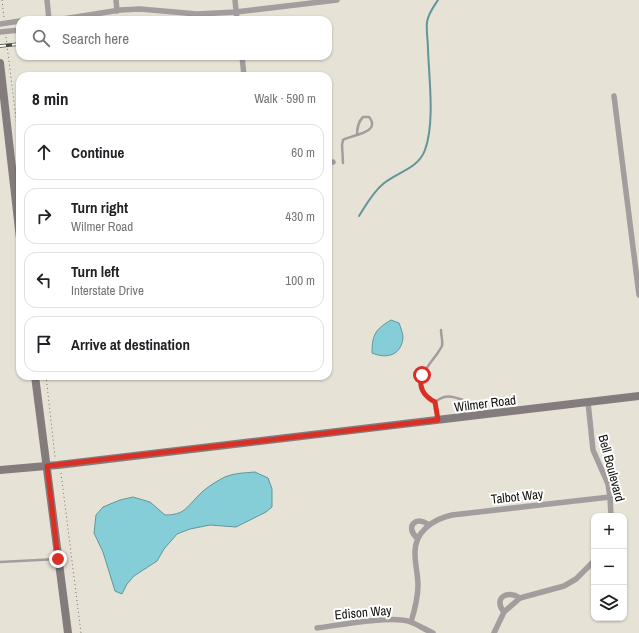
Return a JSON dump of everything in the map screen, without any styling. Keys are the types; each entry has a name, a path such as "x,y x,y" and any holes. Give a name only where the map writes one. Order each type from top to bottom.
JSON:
{"street":[{"path":"47,0 49,16"},
{"path":"116,0 117,11"},
{"path":"235,0 236,16"},
{"path":"84,16 140,9 197,14 236,12 317,1 337,0"},
{"path":"3,23 16,21"},
{"path":"3,32 16,30"},
{"path":"242,60 244,72"},
{"path":"0,63 16,204"},
{"path":"614,96 639,295"},
{"path":"36,380 68,633"},
{"name":"Wilmer Road","path":"0,470 58,465 639,396"},
{"name":"Bell Boulevard","path":"588,402 593,450 608,484 611,513"},
{"name":"Talbot Way","path":"411,622 417,602 418,584 415,552 417,538 429,525 442,517 452,514 610,497"},
{"name":"Talbot Way","path":"417,538 411,529 412,525 421,521 426,522 429,525"},
{"path":"494,633 504,612 520,598 564,586 576,580 591,564"},
{"path":"504,612 501,609 500,603 506,594 512,594 520,598"},
{"name":"Edison Way","path":"317,628 382,620 400,620 411,622 433,633"}],"lane":[{"path":"343,163 343,140 360,135 371,128 372,120 369,117 363,117 360,120 357,135"},
{"path":"435,402 429,399 423,392 420,381 422,375 442,347 441,330"},
{"path":"435,402 446,396 463,400 466,417"},
{"path":"435,402 438,420"},
{"path":"0,562 58,559"}],"path":[{"path":"2,0 3,23"},
{"path":"3,32 16,123"},
{"path":"46,380 55,457 63,479 81,633"}],"water":[{"path":"391,320 399,323 403,338 402,344 396,352 387,356 372,353 374,337 378,329"},
{"path":"255,472 268,478 272,489 272,507 266,512 236,527 210,525 190,529 177,534 164,549 157,561 134,576 127,584 122,594 115,591 103,552 94,533 96,515 103,507 120,500 133,497 150,502 165,515 176,514 184,510 203,491 221,479 233,474"}],"waterway":[{"path":"359,216 379,187 417,162 425,150 431,114 427,22 430,13 438,0"}],"railway":[{"path":"0,46 16,44"}],"route":[{"path":"58,559 47,466 438,420 435,402 429,399 423,392 420,381 422,375"}]}
